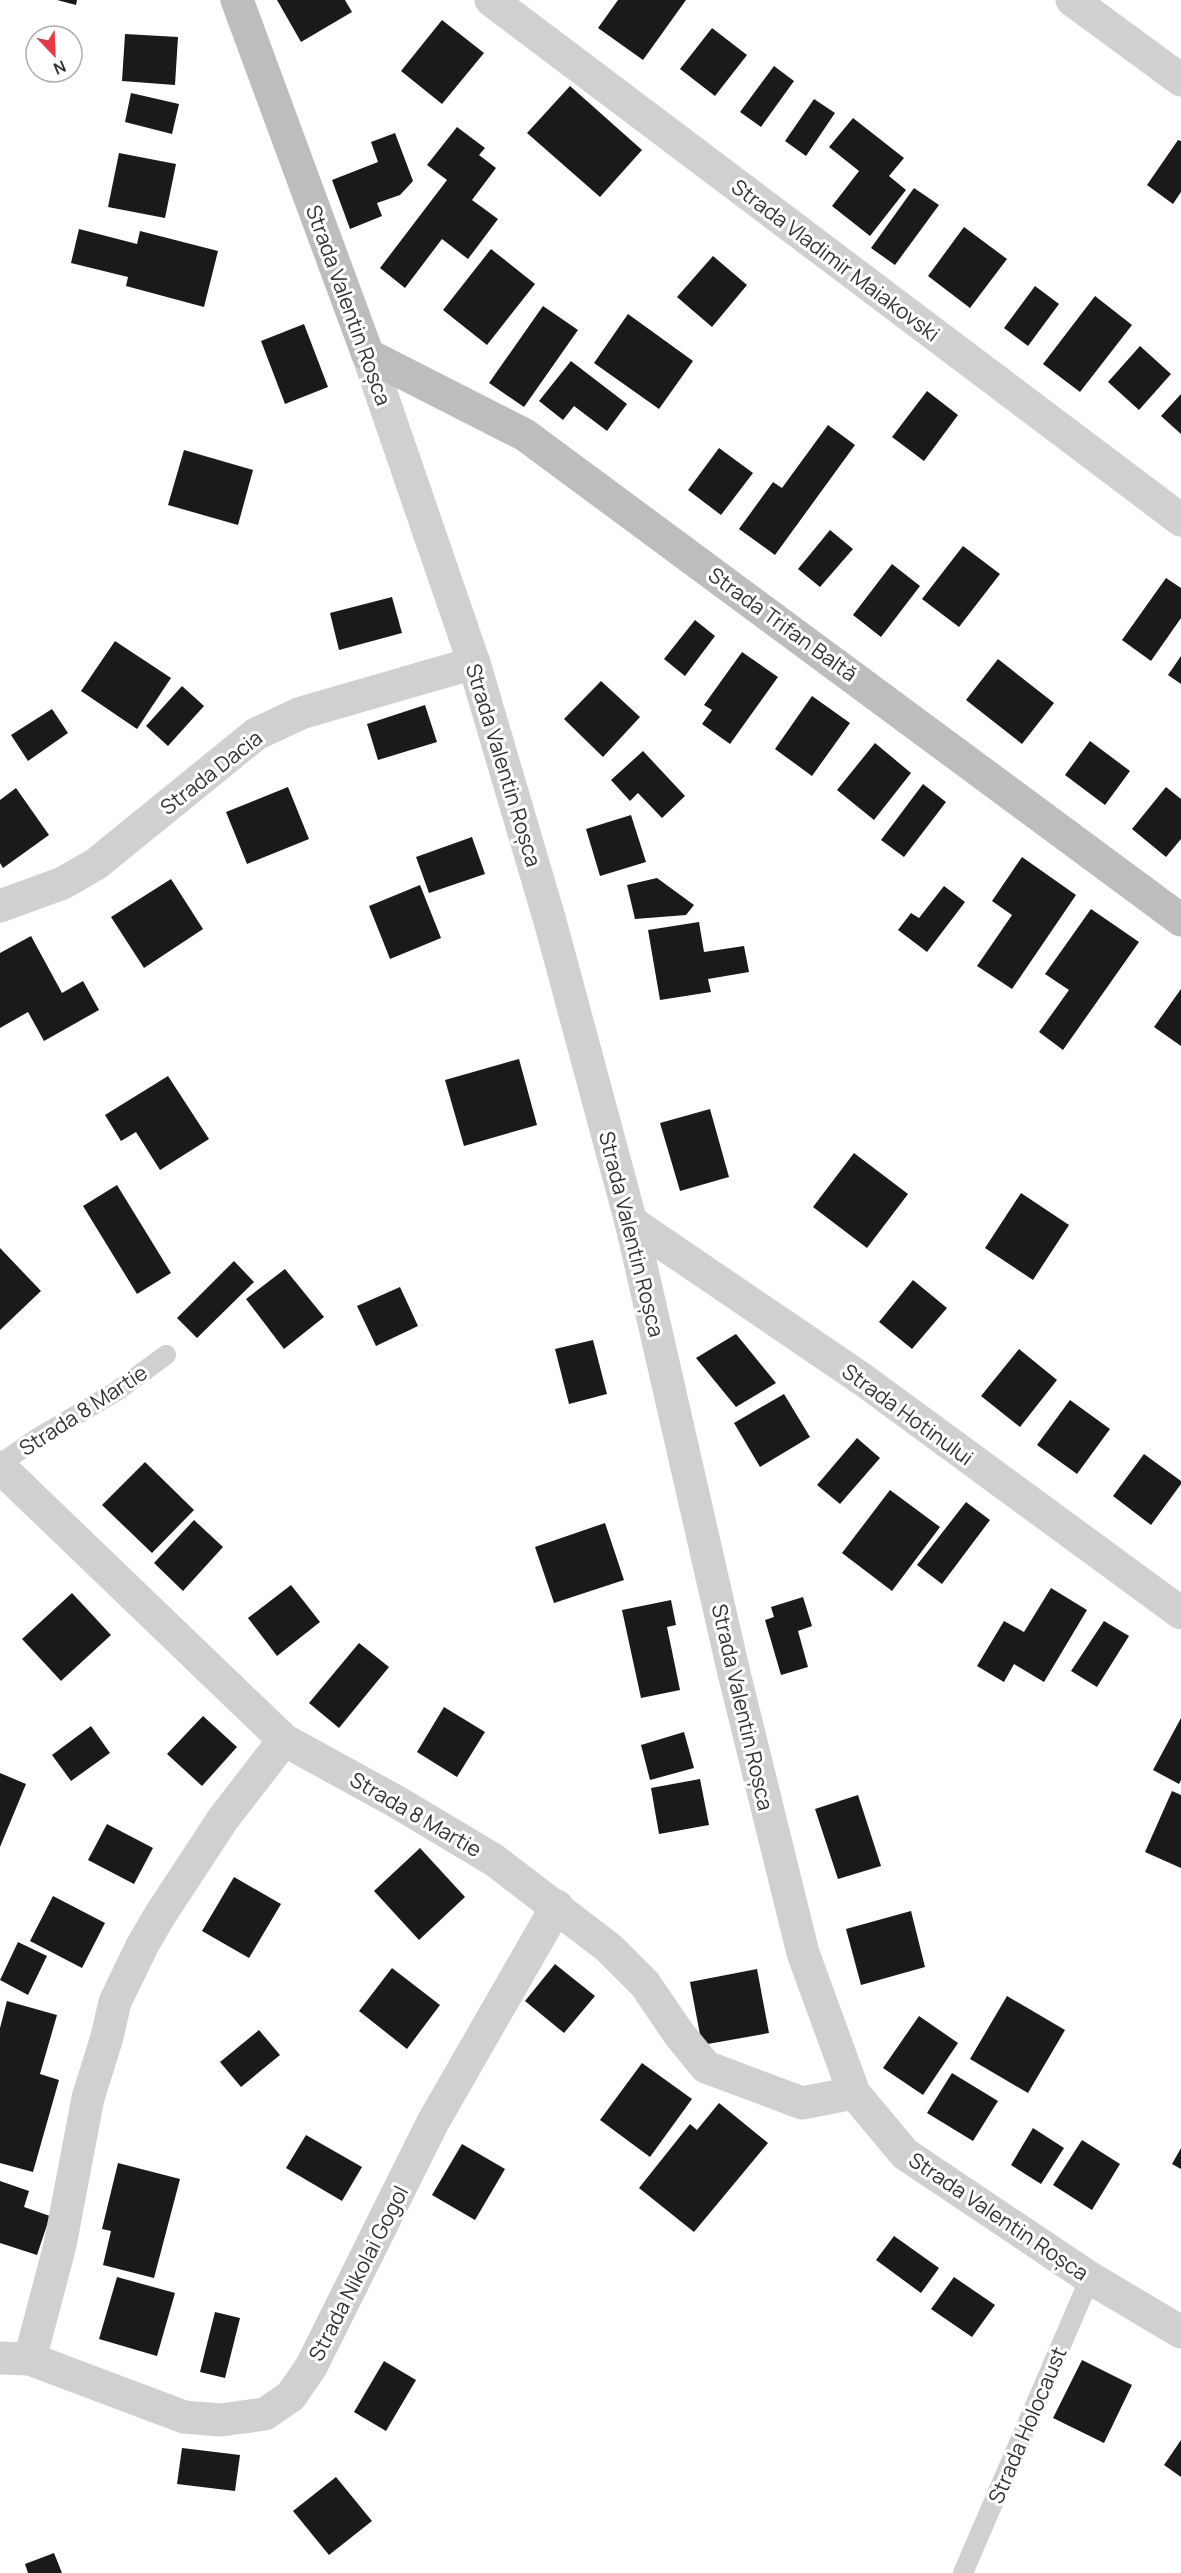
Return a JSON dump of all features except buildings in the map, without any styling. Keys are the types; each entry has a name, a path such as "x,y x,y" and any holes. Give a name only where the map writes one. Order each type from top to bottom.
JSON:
{"main road":[{"name":"Strada Valentin Roșca","path":"237,0 368,355"},
{"name":"Strada Trifan Baltă","path":"368,355 525,435 1181,920"}],"street":[{"name":"Strada Vladimir Maiakovski","path":"491,0 1181,520"},
{"path":"1072,0 1181,80"},
{"name":"Strada Valentin Roșca","path":"368,355 474,663 550,921 631,1222 733,1669 802,1953 854,2093 905,2154 1090,2278 1181,2332"},
{"name":"Strada Dacia","path":"0,906 63,883 96,864 256,734 301,713 474,663"},
{"name":"Strada Hotinului","path":"631,1222 862,1379 1181,1613"},
{"name":"Strada 8 Martie","path":"0,1466 284,1740 494,1860 609,1948 645,1984 679,2034 706,2067 802,2103 854,2093"},
{"name":"Strada Nikolai Gogol","path":"284,1740 223,1819 160,1915 115,2002 88,2098 60,2245 15,2358 184,2417 221,2420 265,2414 291,2396 311,2367 433,2122 557,1906"}],"lane":[{"name":"Strada 8 Martie","path":"0,1466 39,1437 117,1391 166,1355"},
{"name":"Strada Holocaust","path":"963,2573 1090,2278"}]}
